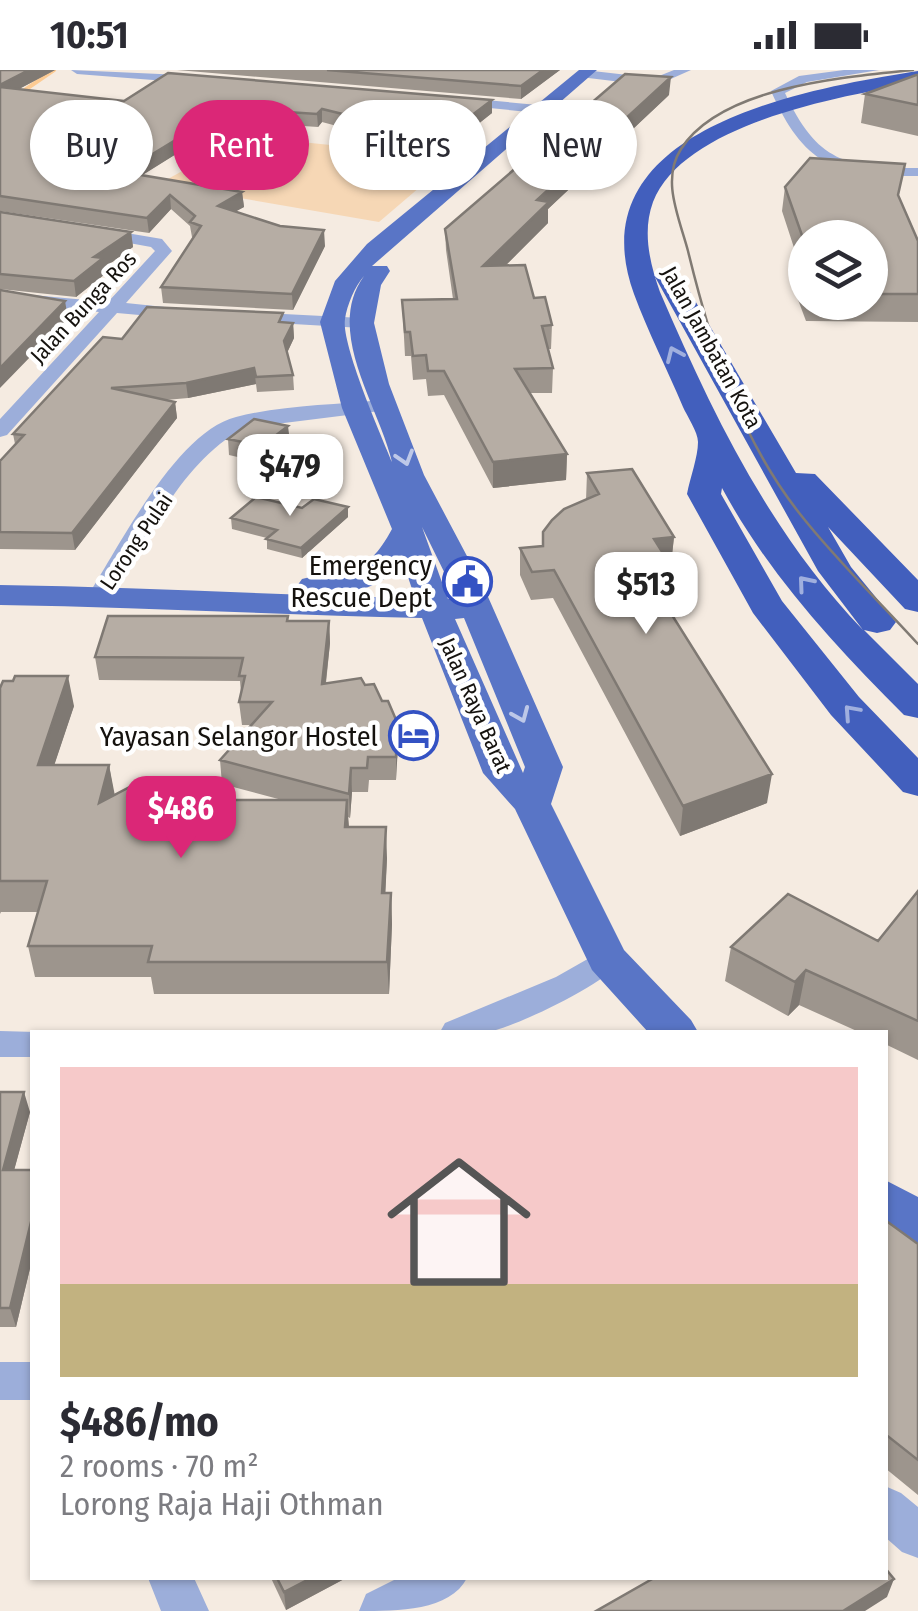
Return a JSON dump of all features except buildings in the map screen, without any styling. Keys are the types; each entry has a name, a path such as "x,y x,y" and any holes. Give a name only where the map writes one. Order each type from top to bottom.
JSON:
{"highway":[{"name":"Jalan Jambatan Kota","path":"687,181 712,158 787,115 918,80"},
{"name":"Jalan Jambatan Kota","path":"918,80 802,100 746,120 690,150 658,175 642,198 633,243 646,296 712,444 764,533 858,646 918,706"},
{"name":"Jalan Jambatan Kota","path":"660,248 666,273 836,571 918,665"},
{"path":"760,436 918,601"},
{"path":"712,444 704,494 766,605 845,706 918,783"}],"main road":[{"path":"561,100 593,72"},
{"path":"332,322 347,281 374,250 506,145"},
{"path":"362,323 369,286 396,252 506,151"},
{"name":"Jalan Raya Barat","path":"332,322 369,407 433,602 502,773 532,804 607,959 673,1030"},
{"name":"Jalan Raya Barat","path":"362,323 369,407 404,451 410,476 472,599 544,767 532,804"},
{"path":"194,598 362,582 388,564 407,529"},
{"path":"270,590 433,602"},
{"path":"0,595 433,602 472,599"},
{"path":"888,1203 918,1226"}],"street":[{"path":"78,70 228,82"},
{"path":"593,72 655,82 685,70"},
{"path":"873,70 824,75 793,82 778,91 805,145 814,154 837,164 914,173"},
{"name":"Jalan Bunga Ros","path":"0,430 161,257 163,247 142,240 71,229"},
{"path":"0,297 110,310 362,323"},
{"name":"Lorong Pulai","path":"99,597 209,438 239,422 369,407"},
{"path":"461,1030 568,985 607,959"},
{"path":"0,1044 30,1044"},
{"path":"0,1381 30,1381"},
{"path":"888,1511 918,1536"},
{"path":"172,1580 185,1611"},
{"path":"384,1611 440,1580"}],"shaded area":[{"path":"309,143 329,145 329,190 416,190 379,222 194,190 309,190"},
{"path":"173,176 173,186 159,184"}],"waterway":[{"path":"0,107 54,70"}],"tram line":[{"path":"913,70 787,88 725,111 700,128 681,149 672,173 672,186 717,355 760,454 814,531 918,644"}],"place":[{"name":"Emergency Rescue Dept","path":"467,581"},
{"name":"Yayasan Selangor Hostel","path":"413,736"}]}
